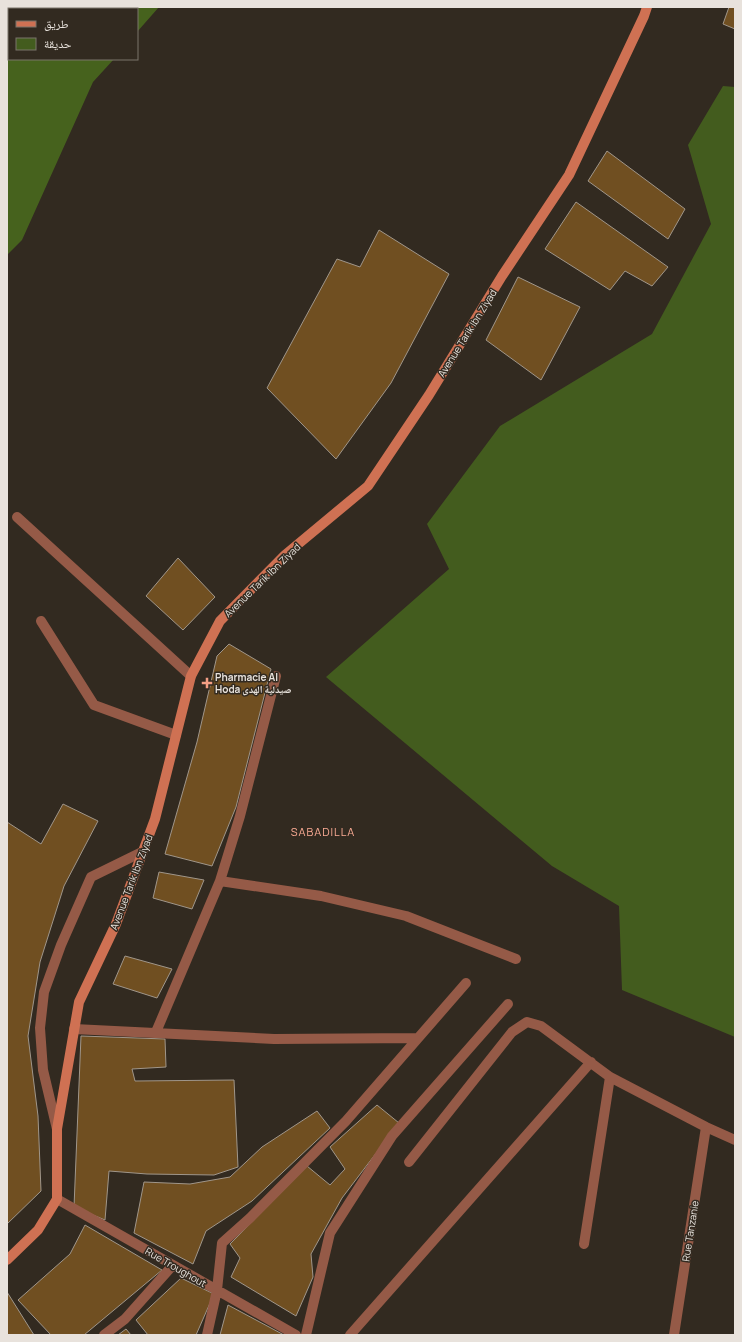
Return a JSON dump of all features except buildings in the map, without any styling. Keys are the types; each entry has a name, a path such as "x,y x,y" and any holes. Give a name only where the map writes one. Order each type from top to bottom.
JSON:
{"street":[{"name":"Avenue Tarik Ibn Ziyad","path":"57,1199 57,1129 79,1002 116,924 155,819 191,676 220,621 285,556 368,486 429,395 502,276 569,175 647,7"},
{"path":"17,517 191,676"},
{"path":"41,620 94,704 176,735"},
{"path":"156,1032 220,881 240,816 276,676"},
{"path":"57,1129 43,1070 40,1028 44,992 61,945 91,877 142,852"},
{"path":"220,881 321,896 406,916 516,959"},
{"path":"207,1335 217,1290 222,1243 250,1218 346,1120 466,983"},
{"path":"306,1335 330,1233 392,1136 508,1004"},
{"path":"409,1162 512,1032 527,1022 541,1026 610,1077 706,1127 735,1140"},
{"path":"74,1029 274,1039 418,1038"},
{"path":"350,1335 591,1062"},
{"path":"584,1244 610,1077"},
{"name":"Rue Tanzanie","path":"674,1335 706,1127"},
{"path":"7,1260 38,1230 57,1199"},
{"name":"Rue Troughout","path":"57,1199 296,1335"},
{"path":"104,1335 125,1319 173,1265"}],"green space":[{"path":"7,7 159,7 138,31 138,8 8,8 8,60 113,60 93,82 22,240 7,255"},
{"path":"723,86 735,87 735,1037 622,990 619,906 552,866 326,677 449,569 427,524 500,426 652,334 711,224 688,145"}],"place":[{"name":"Pharmacie Al Hoda صيدلية الهدى","path":"207,683"}],"district":[{"name":"SABADILLA","path":"323,832"}]}
